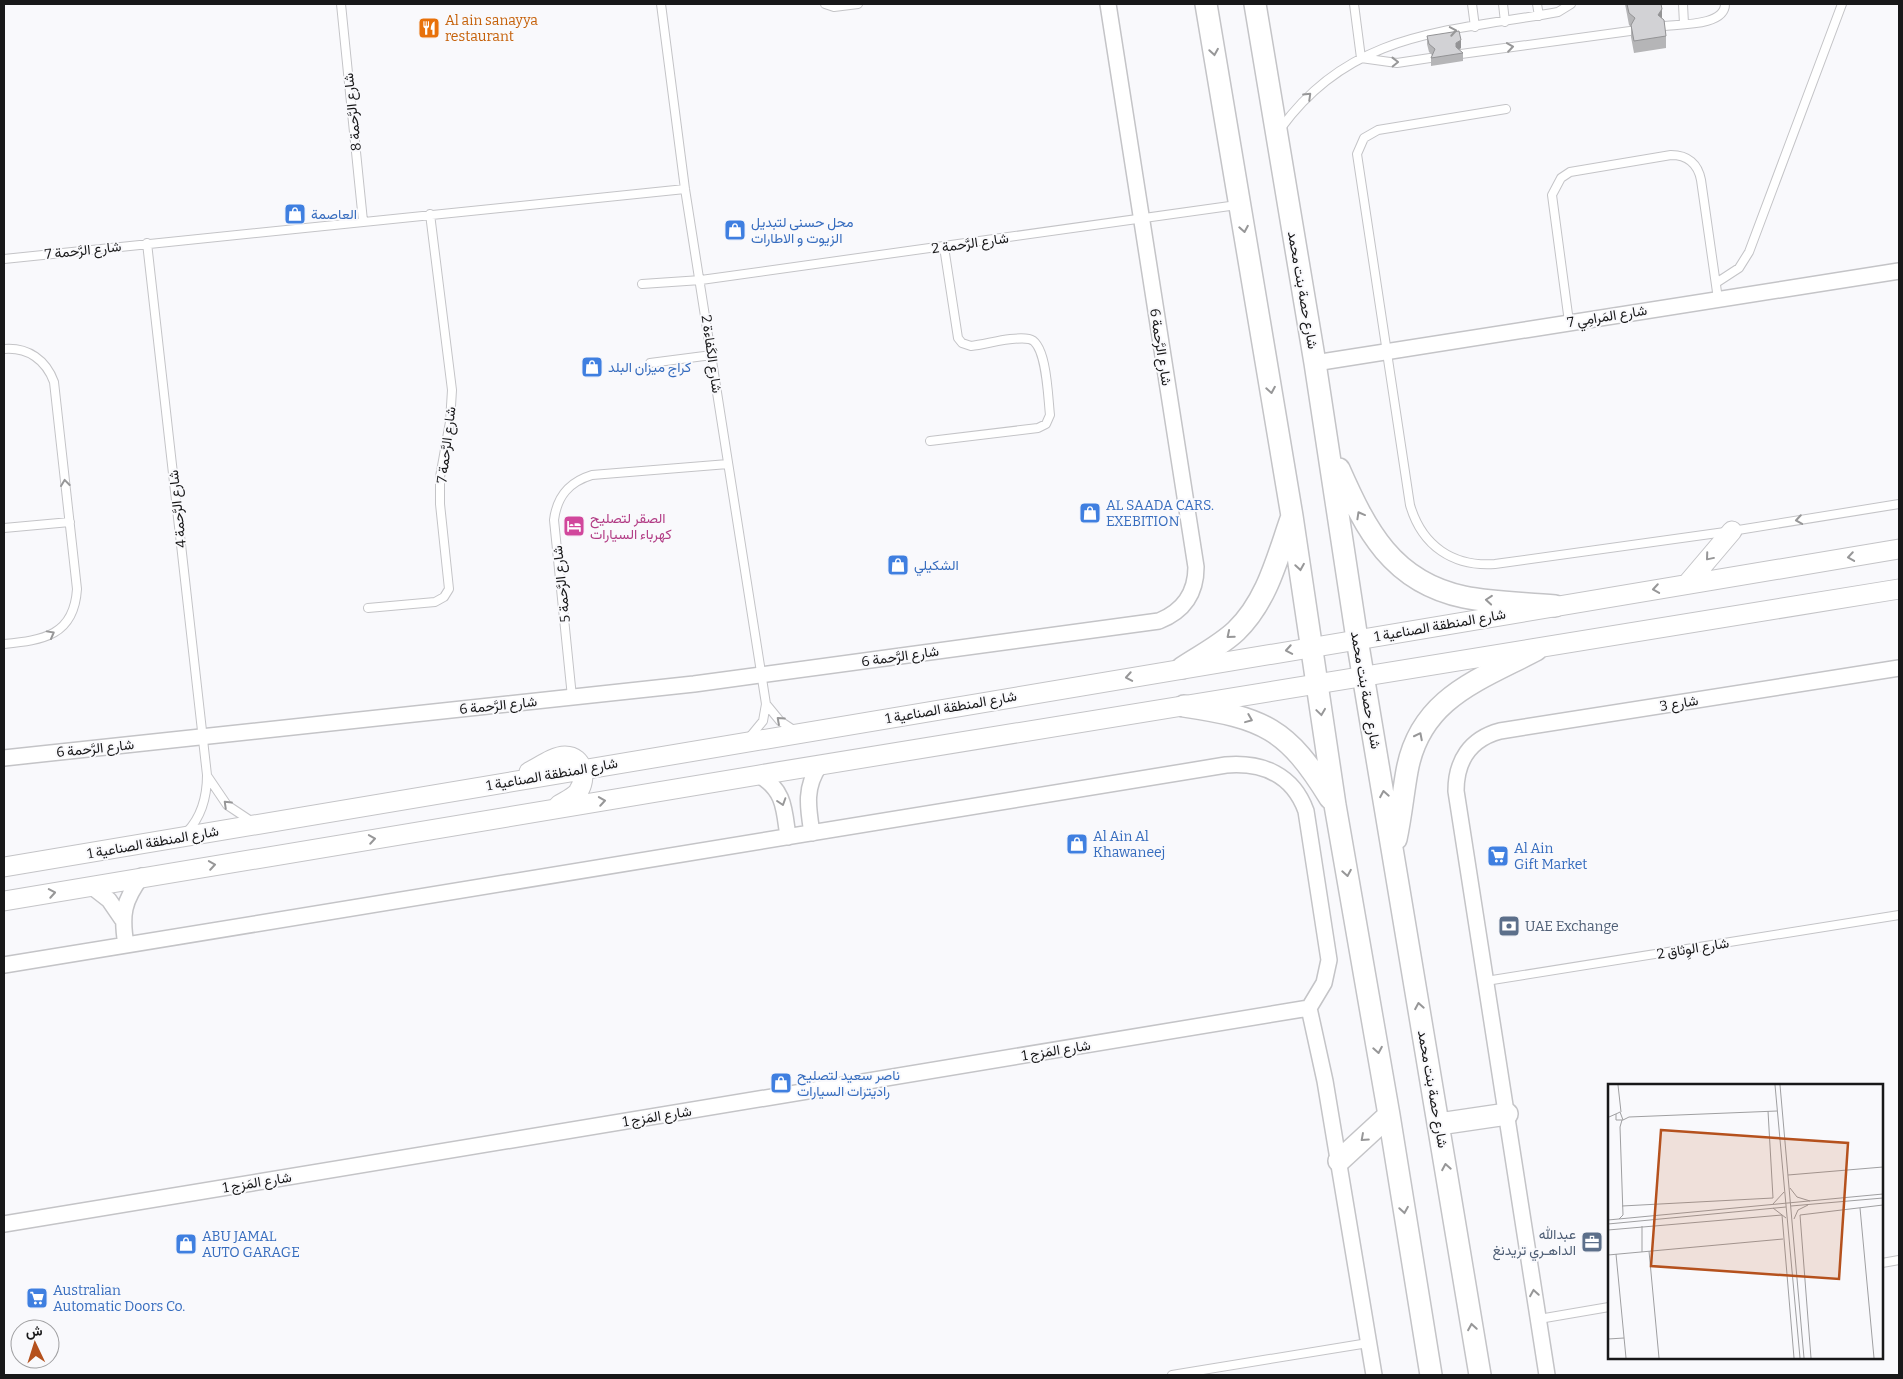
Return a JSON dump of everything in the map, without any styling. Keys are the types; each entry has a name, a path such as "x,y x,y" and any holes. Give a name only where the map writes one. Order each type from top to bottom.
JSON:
{"main road":[{"path":"1206,4 1292,516 1335,805 1389,1115 1431,1375"},
{"name":"شارع حصة بنت محمد","path":"1255,4 1315,363 1357,639 1480,1375"},
{"path":"1328,444 1368,530 1383,550 1406,572 1435,588 1466,598 1555,606"},
{"path":"1182,668 1221,643 1248,618 1267,587 1292,516"},
{"path":"1393,852 1403,806 1407,770 1412,752 1429,720 1440,706 1470,683 1536,650"},
{"path":"1184,706 1232,713 1248,718 1275,733 1301,755 1335,805"},
{"path":"1439,1124 1507,1114"},
{"path":"1339,1160 1389,1115"}],"street":[{"name":"شارع الرَّحمة 6","path":"4,758 760,675 1159,621 1170,616 1188,600 1195,584 1196,567 1108,4"},
{"name":"شارع المَرامِي 7","path":"1315,363 1899,271"},
{"path":"1687,584 1732,531"},
{"name":"شارع المنطقة الصناعية 1","path":"4,867 798,732 1899,549"},
{"path":"4,901 142,876 1536,650 1899,589"},
{"name":"شارع 3","path":"1486,981 1456,791 1458,771 1465,753 1477,741 1500,731 1899,668"},
{"path":"4,965 1226,765 1248,764 1266,768 1290,783 1303,801 1306,811 1329,960 1324,983 1310,1008 1339,1160 1374,1375"},
{"path":"812,833 807,800 808,790 820,765"},
{"path":"551,809 578,792 583,781 582,769"},
{"path":"759,775 775,787 780,795 788,837"},
{"path":"122,919 129,897 142,876"},
{"path":"91,886 109,900 122,919 126,945"},
{"path":"1486,981 1548,1375"},
{"name":"شارع المَزج 1","path":"4,1224 1310,1008"}],"lane":[{"name":"شارع الرَّحمة 8","path":"341,4 363,221"},
{"name":"شارع الكَفاءة 2","path":"661,4 685,189 766,704"},
{"path":"825,4 834,7 858,4"},
{"path":"1354,4 1361,58"},
{"path":"1472,4 1475,27"},
{"path":"1503,4 1505,22"},
{"path":"1537,4 1538,16"},
{"path":"1276,134 1293,112 1318,87 1361,58 1409,38 1558,12 1571,4"},
{"path":"1683,4 1684,24"},
{"path":"1663,26 1717,18 1724,12 1725,4"},
{"path":"1716,283 1732,274 1749,252 1842,4"},
{"path":"1462,54 1630,31"},
{"path":"1361,58 1397,62 1430,58"},
{"path":"1506,109 1378,130 1370,133 1360,143 1357,154 1386,352 1413,517 1428,541 1451,558 1472,564 1495,564 1732,531 1899,504"},
{"path":"1569,322 1552,195 1562,178 1579,169 1671,155 1678,155 1692,161 1697,166 1701,180 1718,299"},
{"name":"شارع الرَّحمة 7","path":"4,259 685,189"},
{"name":"شارع الرَّحمة 2","path":"642,284 700,280 1239,205"},
{"name":"شارع الرَّحمة 7","path":"368,608 435,602 444,597 449,589 440,504 440,477 450,422 452,390 430,214"},
{"name":"شارع الرَّحمة 4","path":"147,243 207,775 204,802 199,815 183,837"},
{"path":"930,441 1038,428 1046,424 1050,415 1042,351 1036,341 1027,338 971,346 962,343 958,338 944,247"},
{"path":"4,349 17,349 34,355 51,374 55,390 77,589 73,612 67,622 52,635 34,641 4,644"},
{"path":"650,362 712,355"},
{"name":"شارع الرَّحمة 5","path":"572,697 554,520 561,496 575,482 592,475 728,464"},
{"path":"4,528 70,522"},
{"path":"766,704 780,720 798,732"},
{"path":"745,742 763,721 766,704"},
{"name":"شارع الرَّحمة 4","path":"207,775 227,805 258,824"},
{"name":"شارع الوِثاق 2","path":"1486,981 1899,915"},
{"path":"1883,1263 1899,1260"},
{"path":"1539,1319 1608,1307"},
{"path":"1172,1375 1226,1371 1368,1343"}],"building":[{"path":"1627,4 1661,4 1662,9 1658,15 1664,20 1666,36 1634,41 1631,25 1635,18 1629,13"},
{"path":"1459,31 1461,40 1456,43 1456,47 1463,53 1431,58 1435,49 1429,44 1427,36"}],"place":[{"name":"Al ain sanayya restaurant","path":"429,28"},
{"name":"العاصمة","path":"295,214"},
{"name":"محل حسنى لتبديل الزيوت و الاطارات","path":"735,230"},
{"name":"كراج ميزان البلد","path":"592,367"},
{"name":"AL SAADA CARS. EXEBITION","path":"1090,513"},
{"name":"الصقر لتصليح كهرباء السيارات","path":"574,526"},
{"name":"الشكيلي","path":"898,565"},
{"name":"Al Ain Al Khawaneej","path":"1077,844"},
{"name":"Al Ain Gift Market","path":"1498,856"},
{"name":"UAE Exchange","path":"1509,926"},
{"name":"ناصر سعيد لتصليح راديترات السيارات","path":"781,1083"},
{"name":"عبدالله الداهـري تريدنغ","path":"1592,1242"},
{"name":"ABU JAMAL AUTO GARAGE","path":"186,1244"},
{"name":"Australian Automatic Doors Co.","path":"37,1298"}]}
